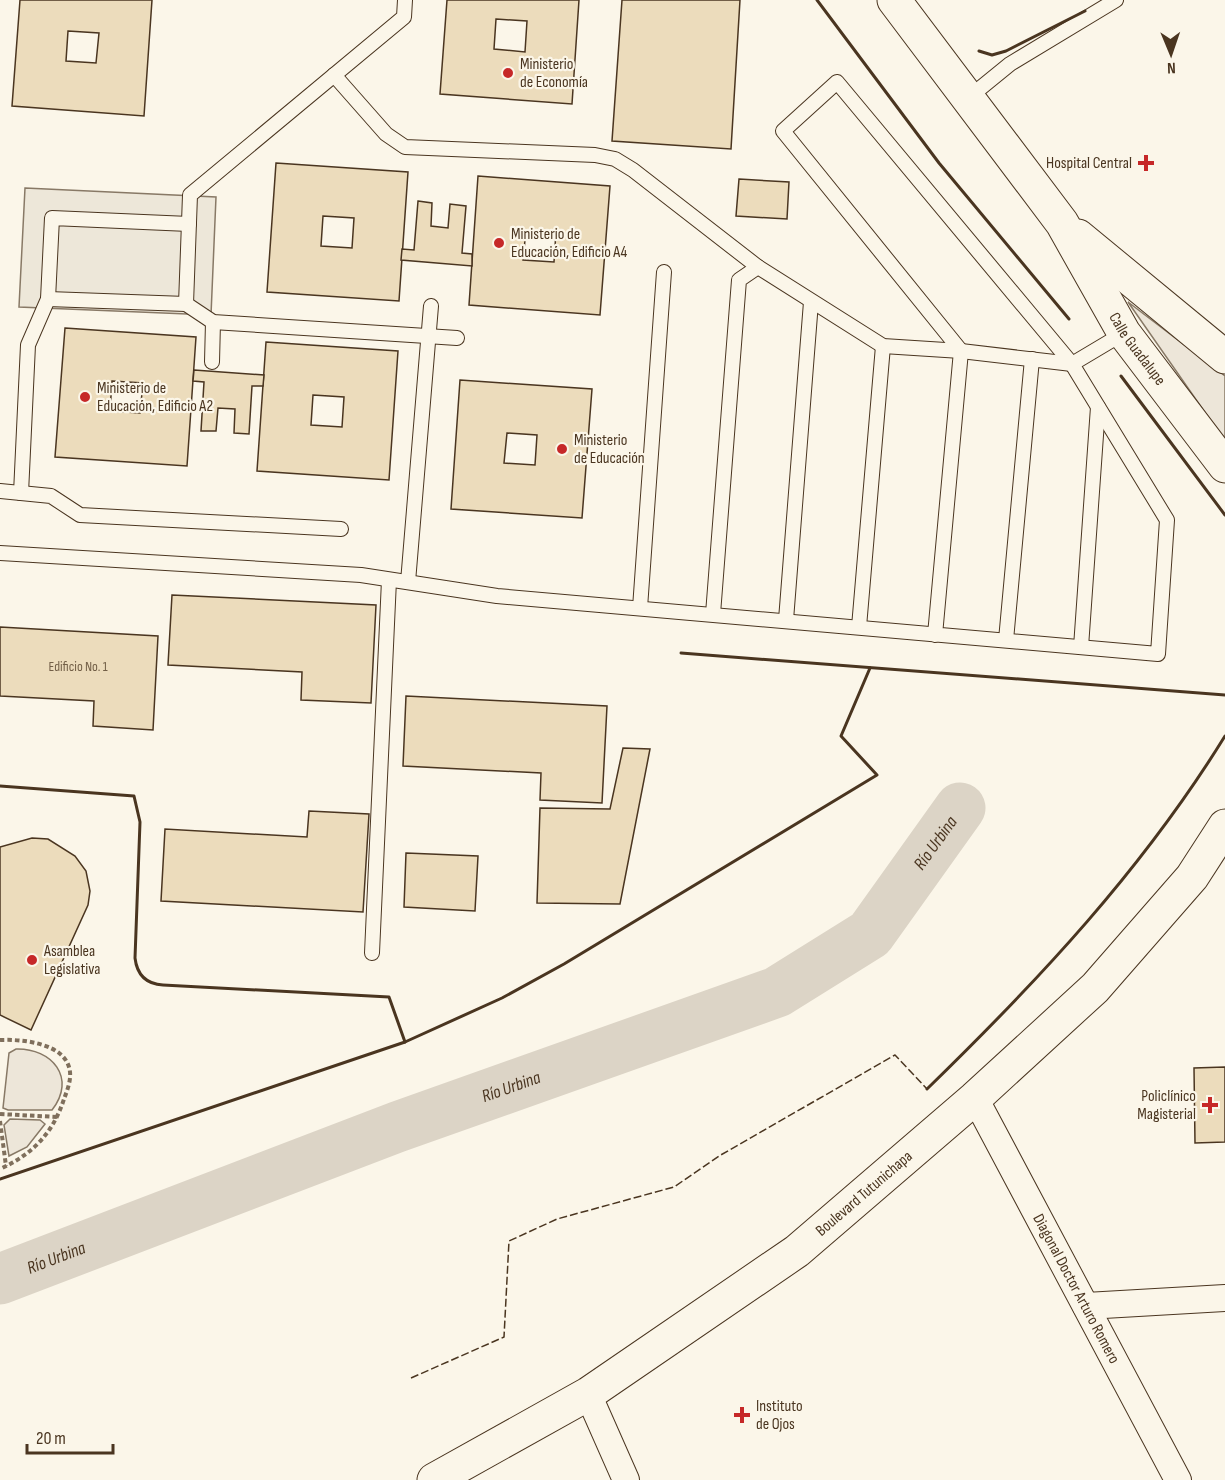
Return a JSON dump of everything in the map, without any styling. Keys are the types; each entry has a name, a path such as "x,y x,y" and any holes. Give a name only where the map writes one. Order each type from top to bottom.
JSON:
{"main road":[{"name":"Calle Guadalupe","path":"894,0 1062,223 1124,333 1225,466"},
{"name":"Calle Guadalupe","path":"1062,223 1225,357"},
{"name":"Boulevard Tutunichapa","path":"434,1480 588,1394 796,1251 975,1098 1102,980 1192,877 1225,826"}],"street":[{"name":"Diagonal Doctor Arturo Romero","path":"975,1098 1178,1480"},
{"path":"1086,1306 1225,1298"},
{"path":"588,1394 626,1480"}],"lane":[{"path":"186,304 190,195 404,17 405,0"},
{"path":"967,99 1010,64 1116,0"},
{"path":"334,75 386,134 405,147 595,155 615,159 633,170 758,267 883,346 961,351 1071,364 1124,333"},
{"path":"0,553 361,575 497,596 786,620 935,635 1158,654 1167,520 1071,364 837,82 783,131 961,351 935,635"},
{"path":"21,493 28,345 48,299 52,218 189,224"},
{"path":"713,614 739,280 758,267"},
{"path":"640,608 664,272"},
{"path":"48,299 186,304 213,322 457,338"},
{"path":"786,620 811,302"},
{"path":"408,582 430,306"},
{"path":"212,362 213,322"},
{"path":"859,627 883,346"},
{"path":"1006,640 1032,359"},
{"path":"1081,647 1098,406"},
{"path":"0,491 51,496 80,515 341,529"},
{"path":"372,953 389,580"}],"path":[{"path":"0,1040 26,1040 40,1044 65,1060 70,1077 58,1117 39,1144 0,1168"},
{"path":"0,1114 58,1117"},
{"path":"0,1121 6,1166"}],"shaded area":[{"path":"25,188 216,197 211,315 19,307"},
{"path":"1128,302 1225,376 1225,441"},
{"path":"16,1049 40,1054 50,1059 57,1067 62,1087 52,1110 3,1108 9,1053"},
{"path":"10,1119 40,1120 45,1124 27,1147 9,1156 4,1125"}],"building":[{"path":"20,0 152,0 144,116 12,106","holes":["68,31 99,33 96,63 66,61"]},
{"name":"Ministerio de Economía","path":"447,0 579,0 572,104 440,94","holes":["496,19 527,21 525,52 494,49"]},
{"path":"622,0 740,0 731,149 612,141"},
{"path":"276,163 408,172 399,301 267,292","holes":["323,216 354,218 352,248 321,246"]},
{"name":"Ministerio de Educación, Edificio A4","path":"478,176 610,186 600,315 469,305","holes":["526,230 556,232 554,262 523,260"]},
{"path":"739,179 789,182 787,219 736,216"},
{"path":"418,201 432,203 431,226 448,228 450,204 466,206 462,253 472,254 472,266 401,260 402,249 414,250"},
{"name":"Ministerio de Educación, Edificio A2","path":"65,328 196,337 187,466 55,457","holes":["112,381 143,383 140,413 110,411"]},
{"path":"266,342 398,351 389,480 257,471","holes":["313,395 344,397 342,427 311,425"]},
{"path":"194,370 264,375 263,386 252,386 249,434 234,433 235,409 218,408 216,431 201,431 204,382 193,381"},
{"name":"Ministerio de Educación","path":"460,380 592,389 582,518 451,509","holes":["507,433 537,435 535,465 504,463"]},
{"path":"172,595 376,605 371,703 301,700 302,672 168,665"},
{"path":"0,627 158,636 153,730 93,726 94,701 0,696"},
{"path":"406,696 607,706 602,803 540,800 541,773 403,766"},
{"path":"623,748 650,749 620,904 537,903 540,808 610,809"},
{"path":"309,811 369,814 363,912 161,901 165,829 307,837"},
{"name":"Asamblea Legislativa","path":"32,838 48,839 75,856 86,871 90,891 88,905 31,1030 0,1015 0,847"},
{"path":"406,853 478,856 475,911 404,907"},
{"name":"Policlínico Magisterial","path":"1225,1067 1225,1142 1195,1143 1194,1068"}],"waterway":[{"name":"Río Urbina","path":"0,1279 397,1127 777,992 870,934 960,808"}],"fence":[{"path":"411,1378 504,1337 509,1241 557,1219 674,1187 719,1156 895,1055 927,1089"}],"wall":[{"path":"817,0 939,163 1069,319"},
{"path":"979,51 992,55 1006,51 1085,11"},
{"path":"1121,376 1225,515"},
{"path":"681,653 1225,695"},
{"path":"0,1179 405,1042 502,998 564,964 877,775 841,736 870,668"},
{"path":"927,1089 1009,1007 1087,922 1159,832 1225,736"},
{"path":"0,786 134,796 140,822 135,958 143,978 163,985 389,997 405,1042"}],"place":[{"name":"Ministerio de Economía","path":"508,73"},
{"name":"Hospital Central","path":"1146,163"},
{"name":"Ministerio de Educación, Edificio A4","path":"499,243"},
{"name":"Ministerio de Educación, Edificio A2","path":"85,397"},
{"name":"Ministerio de Educación","path":"562,449"},
{"name":"Asamblea Legislativa","path":"32,960"},
{"name":"Policlínico Magisterial","path":"1210,1105"},
{"name":"Instituto de Ojos","path":"742,1415"}]}
